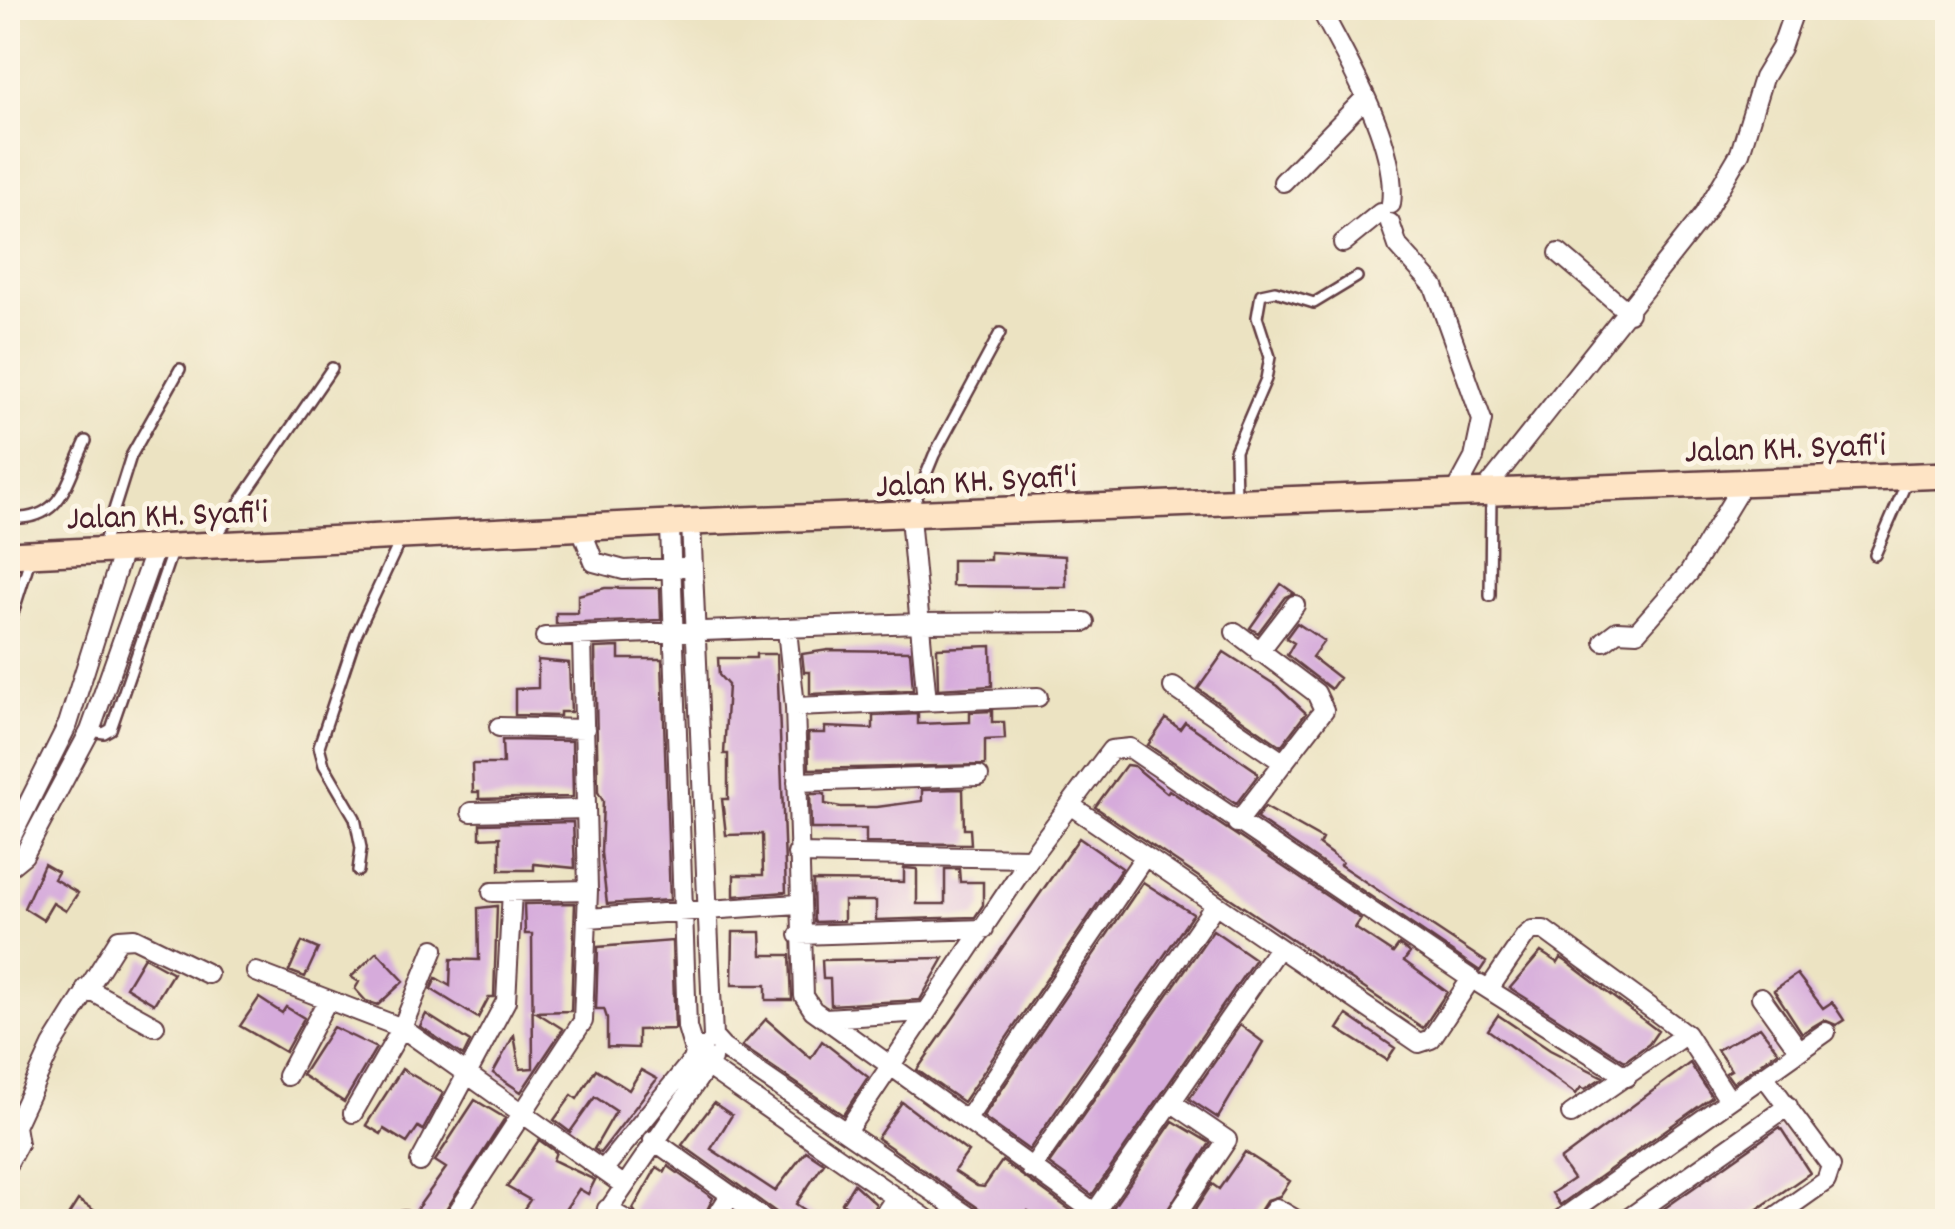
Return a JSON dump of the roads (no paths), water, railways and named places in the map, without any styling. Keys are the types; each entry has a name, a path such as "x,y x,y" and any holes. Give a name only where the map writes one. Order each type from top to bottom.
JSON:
{"main road":[{"name":"Jalan KH. Syafi'i","path":"20,554 1948,475"}],"street":[{"path":"1320,8 1366,98 1393,178 1387,213 1398,246 1432,282 1482,420 1474,458 1454,495"},
{"path":"1486,494 1688,238 1734,166 1750,129 1763,78 1781,48 1795,8"},
{"path":"1283,182 1366,98"},
{"path":"1343,244 1387,213"},
{"path":"1559,253 1629,312"},
{"path":"1604,641 1617,631 1637,632 1652,617 1689,573 1744,482"},
{"path":"910,516 927,702"},
{"path":"681,524 693,564 698,630 684,911 687,1027 700,1059 931,1222"},
{"path":"681,524 673,569 674,634 708,908 718,1042"},
{"path":"582,531 594,562 601,566 673,569 693,564"},
{"path":"8,868 24,855 90,731 164,549"},
{"path":"8,844 68,724 112,550"},
{"path":"1259,652 1295,606"},
{"path":"546,638 918,623 1085,622"},
{"path":"787,629 795,707 800,986 808,1003 1101,1217 1171,1102 1278,948"},
{"path":"1235,632 1324,704 1318,720 1237,822"},
{"path":"451,1222 580,1027 588,918 582,637"},
{"path":"1173,686 1284,763"},
{"path":"795,707 1038,697"},
{"path":"498,727 584,730"},
{"path":"846,1132 894,1066 925,1012 1030,858 1111,750 1124,746 1471,979 1627,1077"},
{"path":"797,782 979,776"},
{"path":"27,804 46,814"},
{"path":"1070,805 1418,1043 1431,1039 1471,979"},
{"path":"471,812 586,809"},
{"path":"797,854 1030,858"},
{"path":"967,1119 1145,856"},
{"path":"492,892 588,890"},
{"path":"420,1162 506,1000 512,891"},
{"path":"588,918 798,904"},
{"path":"1031,1168 1215,905"},
{"path":"1489,990 1525,936 1538,928 1686,1034 1729,1100"},
{"path":"799,934 984,929"},
{"path":"8,1162 18,1144 11,1128 112,946 124,937 208,974"},
{"path":"353,1113 402,1028 434,949"},
{"path":"256,972 402,1028 622,1184"},
{"path":"86,988 155,1026"},
{"path":"1761,997 1799,1050"},
{"path":"287,1076 327,1001"},
{"path":"825,1018 925,1012"},
{"path":"1557,1222 1826,1032"},
{"path":"1571,1114 1686,1034"},
{"path":"602,1170 718,1042"},
{"path":"718,1042 977,1222"},
{"path":"630,1222 604,1215 700,1059"},
{"path":"1765,1076 1830,1160 1831,1171 1818,1188 1768,1222"},
{"path":"1171,1102 1227,1140 1172,1222"},
{"path":"1615,1183 1627,1219 1788,1106"},
{"path":"653,1140 770,1222"},
{"path":"1657,1154 1679,1182"},
{"path":"876,1183 891,1162"},
{"path":"713,1222 730,1195"},
{"path":"879,1222 896,1198"},
{"path":"1649,1204 1662,1222"},
{"path":"1265,1222 1276,1208 1300,1222"}],"lane":[{"path":"1236,502 1235,452 1266,379 1271,354 1258,327 1262,294 1275,291 1319,302 1356,277"},
{"path":"910,516 934,455 1000,333"},
{"path":"210,546 332,368"},
{"path":"112,550 130,456 180,369"},
{"path":"8,518 31,520 52,508 86,441"},
{"path":"1875,556 1909,476"},
{"path":"1486,494 1490,596"},
{"path":"358,871 361,848 355,818 324,765 319,746 356,636 401,539"},
{"path":"8,629 20,554"}]}
